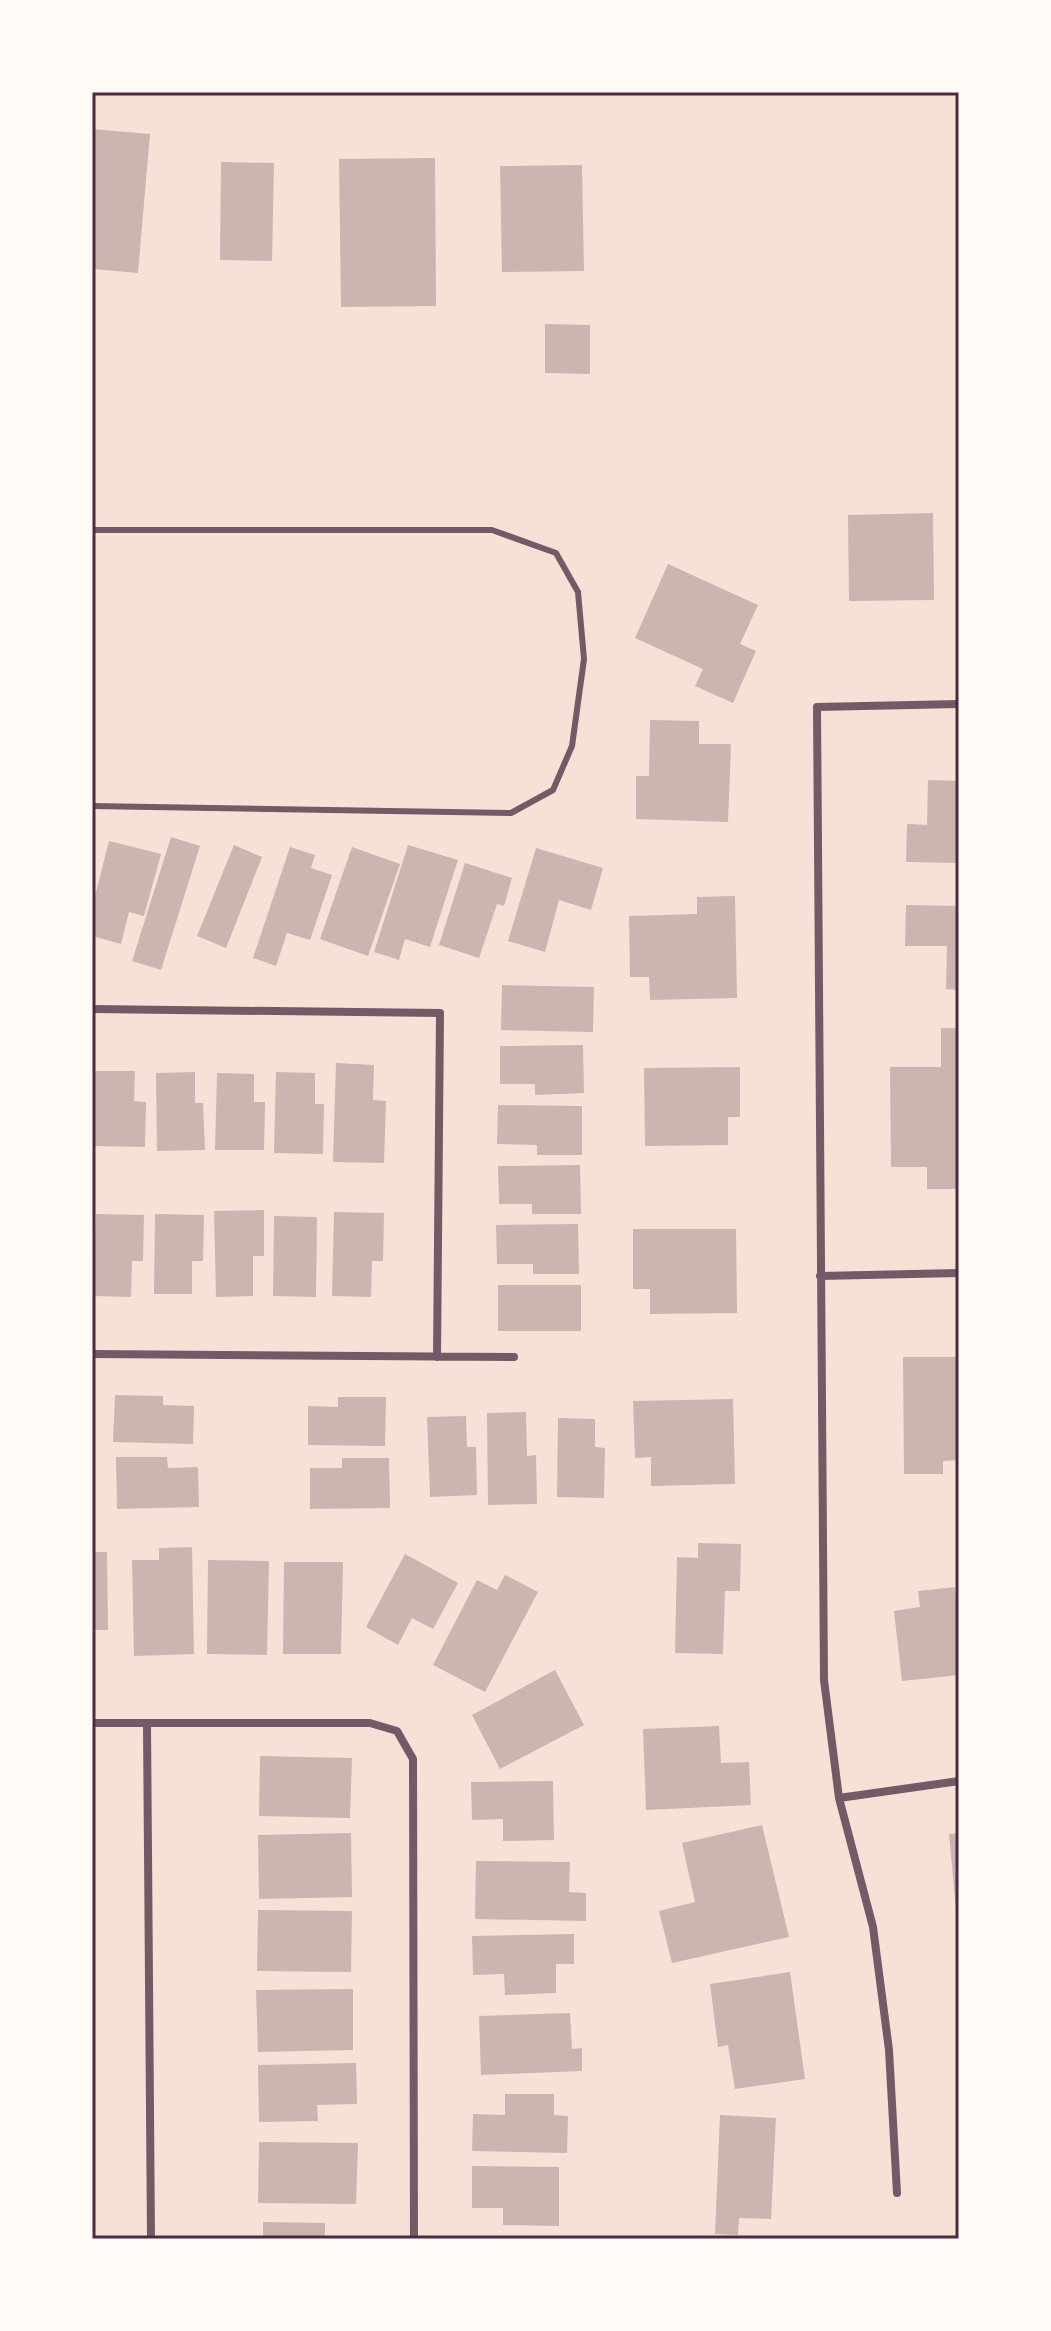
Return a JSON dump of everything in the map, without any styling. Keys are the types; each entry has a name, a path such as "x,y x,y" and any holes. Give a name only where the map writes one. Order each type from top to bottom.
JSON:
{"street":[{"path":"897,2193 889,2050 873,1927 839,1798 824,1680 817,707 959,704"},
{"path":"92,1009 440,1013 437,1357"},
{"path":"820,1276 959,1273"},
{"path":"92,1354 514,1357"},
{"path":"92,1723 370,1723 397,1731 413,1759 414,2239"},
{"path":"147,1724 151,2239"},
{"path":"839,1798 959,1781"}],"lane":[{"path":"92,530 492,530 556,553 578,592 584,659 572,746 553,790 511,813 92,806"}],"building":[{"path":"92,129 150,134 138,273 92,269"},
{"path":"435,158 436,306 341,307 339,159"},
{"path":"221,162 274,163 272,261 220,260"},
{"path":"582,165 584,271 502,272 500,166"},
{"path":"545,324 590,325 590,374 545,373"},
{"path":"933,513 934,600 849,601 848,515"},
{"path":"668,564 758,605 740,644 756,651 733,703 695,686 703,669 635,638"},
{"path":"650,720 699,721 699,744 731,744 728,822 636,819 636,776 649,776"},
{"path":"928,780 959,781 959,863 906,862 907,824 927,825"},
{"path":"171,837 200,846 161,970 132,961"},
{"path":"109,841 161,854 144,916 129,912 121,944 92,936 92,908"},
{"path":"234,845 262,857 226,948 197,936"},
{"path":"408,845 458,860 430,947 405,939 399,960 374,952"},
{"path":"290,847 315,855 311,868 332,875 310,940 287,933 276,966 253,958"},
{"path":"352,847 400,864 368,956 320,939"},
{"path":"536,848 603,868 591,910 559,900 545,952 508,941"},
{"path":"465,863 512,878 504,906 497,904 479,958 439,945"},
{"path":"735,896 737,998 650,1000 649,977 630,977 629,916 697,914 697,897"},
{"path":"906,905 959,906 959,990 946,989 947,946 905,946"},
{"path":"502,985 594,987 593,1032 501,1030"},
{"path":"941,1028 959,1028 959,1189 927,1189 927,1167 891,1167 890,1067 941,1067"},
{"path":"583,1045 584,1093 535,1095 535,1084 500,1084 500,1046"},
{"path":"336,1063 374,1065 373,1100 386,1101 384,1163 333,1162"},
{"path":"740,1067 740,1117 728,1117 728,1145 645,1146 644,1068"},
{"path":"95,1071 135,1071 134,1101 146,1102 145,1147 95,1146"},
{"path":"195,1072 195,1103 203,1103 205,1150 157,1151 156,1073"},
{"path":"276,1072 315,1073 315,1104 324,1104 323,1154 274,1153"},
{"path":"217,1073 254,1074 254,1102 265,1102 264,1150 215,1150"},
{"path":"498,1105 582,1106 582,1155 537,1155 537,1145 497,1144"},
{"path":"580,1165 581,1214 532,1214 532,1204 499,1204 498,1166"},
{"path":"264,1210 264,1256 253,1256 253,1296 216,1297 214,1211"},
{"path":"334,1212 384,1213 383,1261 372,1261 371,1297 332,1296"},
{"path":"96,1214 144,1215 143,1261 132,1261 131,1297 94,1296"},
{"path":"155,1214 204,1215 203,1261 192,1261 192,1294 154,1294"},
{"path":"274,1216 317,1217 316,1297 273,1296"},
{"path":"578,1224 579,1274 533,1274 533,1264 497,1264 496,1225"},
{"path":"633,1229 736,1229 737,1313 650,1314 650,1289 633,1289"},
{"path":"498,1285 581,1285 581,1331 498,1331"},
{"path":"903,1357 959,1357 959,1460 943,1461 943,1474 904,1474"},
{"path":"115,1395 163,1396 163,1405 194,1406 193,1444 113,1442"},
{"path":"338,1397 386,1397 385,1446 308,1445 308,1406 338,1407"},
{"path":"733,1399 735,1484 651,1486 651,1457 635,1458 633,1401"},
{"path":"526,1412 527,1456 536,1455 537,1504 488,1505 487,1413"},
{"path":"466,1416 467,1447 476,1447 477,1495 430,1497 427,1417"},
{"path":"558,1418 595,1419 595,1447 605,1448 604,1498 557,1497"},
{"path":"116,1457 167,1457 168,1468 198,1467 199,1507 117,1509"},
{"path":"342,1458 389,1458 390,1508 310,1509 310,1468 342,1468"},
{"path":"698,1543 741,1544 740,1591 725,1591 723,1654 675,1653 677,1557 698,1558"},
{"path":"192,1547 194,1654 134,1656 132,1560 159,1560 159,1548"},
{"path":"92,1552 107,1552 108,1630 92,1630"},
{"path":"405,1554 458,1583 433,1629 412,1618 398,1645 366,1627"},
{"path":"208,1560 269,1561 267,1655 207,1654"},
{"path":"284,1562 343,1562 341,1654 283,1654"},
{"path":"505,1575 538,1592 485,1692 433,1665 477,1580 497,1590"},
{"path":"955,1587 956,1602 959,1602 959,1675 902,1681 894,1611 920,1607 918,1591"},
{"path":"555,1670 584,1725 500,1769 472,1715"},
{"path":"719,1726 721,1763 749,1762 751,1805 646,1810 643,1729"},
{"path":"260,1756 352,1758 350,1818 259,1816"},
{"path":"553,1781 554,1840 503,1841 503,1819 472,1820 471,1782"},
{"path":"762,1825 789,1937 672,1963 659,1911 695,1902 682,1843"},
{"path":"351,1833 352,1897 259,1899 258,1835"},
{"path":"959,1833 959,1921 957,1921 949,1834"},
{"path":"476,1861 570,1862 569,1892 586,1893 586,1921 475,1919"},
{"path":"258,1910 352,1911 351,1972 257,1971"},
{"path":"574,1934 574,1964 556,1964 556,1993 505,1995 504,1974 473,1975 472,1936"},
{"path":"790,1972 805,2079 735,2089 728,2045 718,2047 710,1984"},
{"path":"353,1989 353,2050 258,2052 256,1990"},
{"path":"570,2013 572,2049 582,2048 582,2071 481,2075 479,2016"},
{"path":"356,2063 357,2104 317,2105 318,2121 259,2122 258,2065"},
{"path":"505,2094 554,2094 554,2115 568,2116 567,2153 472,2151 473,2114 505,2115"},
{"path":"720,2115 776,2118 771,2219 739,2218 738,2235 715,2234"},
{"path":"259,2142 358,2143 356,2204 258,2203"},
{"path":"472,2166 559,2167 559,2226 503,2225 503,2208 472,2208"},
{"path":"263,2222 325,2223 325,2239 263,2239"}]}
